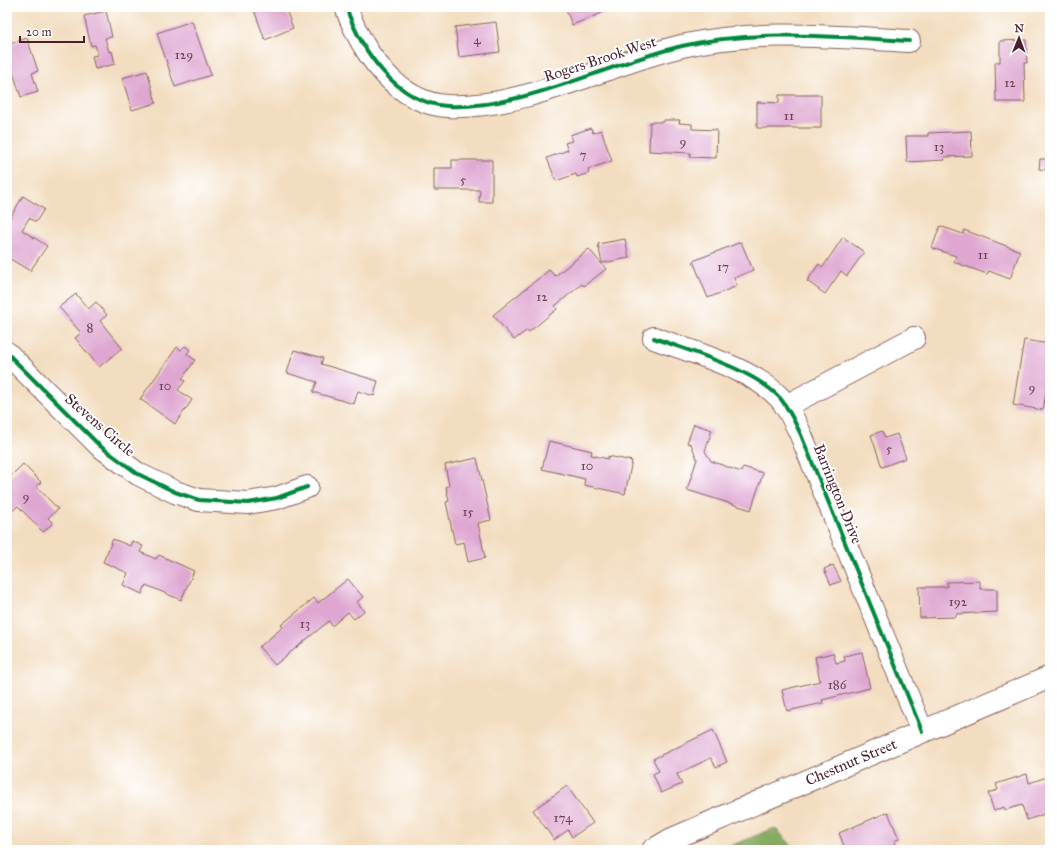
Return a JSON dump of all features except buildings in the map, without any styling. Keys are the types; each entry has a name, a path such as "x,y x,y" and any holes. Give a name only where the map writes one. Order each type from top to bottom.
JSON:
{"street":[{"name":"Rogers Brook West","path":"346,7 363,46 386,76 409,93 430,103 447,106 483,104 519,97 622,63 682,46 728,38 833,37 909,41"},
{"name":"Barrington Drive","path":"654,338 746,374 771,391 786,406 801,435 922,731"},
{"path":"786,406 914,338"},
{"name":"Stevens Circle","path":"7,353 100,446 138,474 176,492 199,500 248,503 277,498 307,487"},
{"name":"Chestnut Street","path":"653,850 672,839 1050,677"}],"green space":[{"path":"775,828 796,850 720,850"}],"cycle path":[{"path":"346,7 361,40 383,72 397,85 412,95 429,103 447,106 476,105 505,101 565,84 625,63 682,46 738,37 824,36 909,41"},
{"path":"654,338 703,355 738,370 754,378 780,398 794,420 801,435 922,731"},
{"path":"7,353 100,446 138,474 175,492 199,500 248,503 277,498 307,487"}]}
